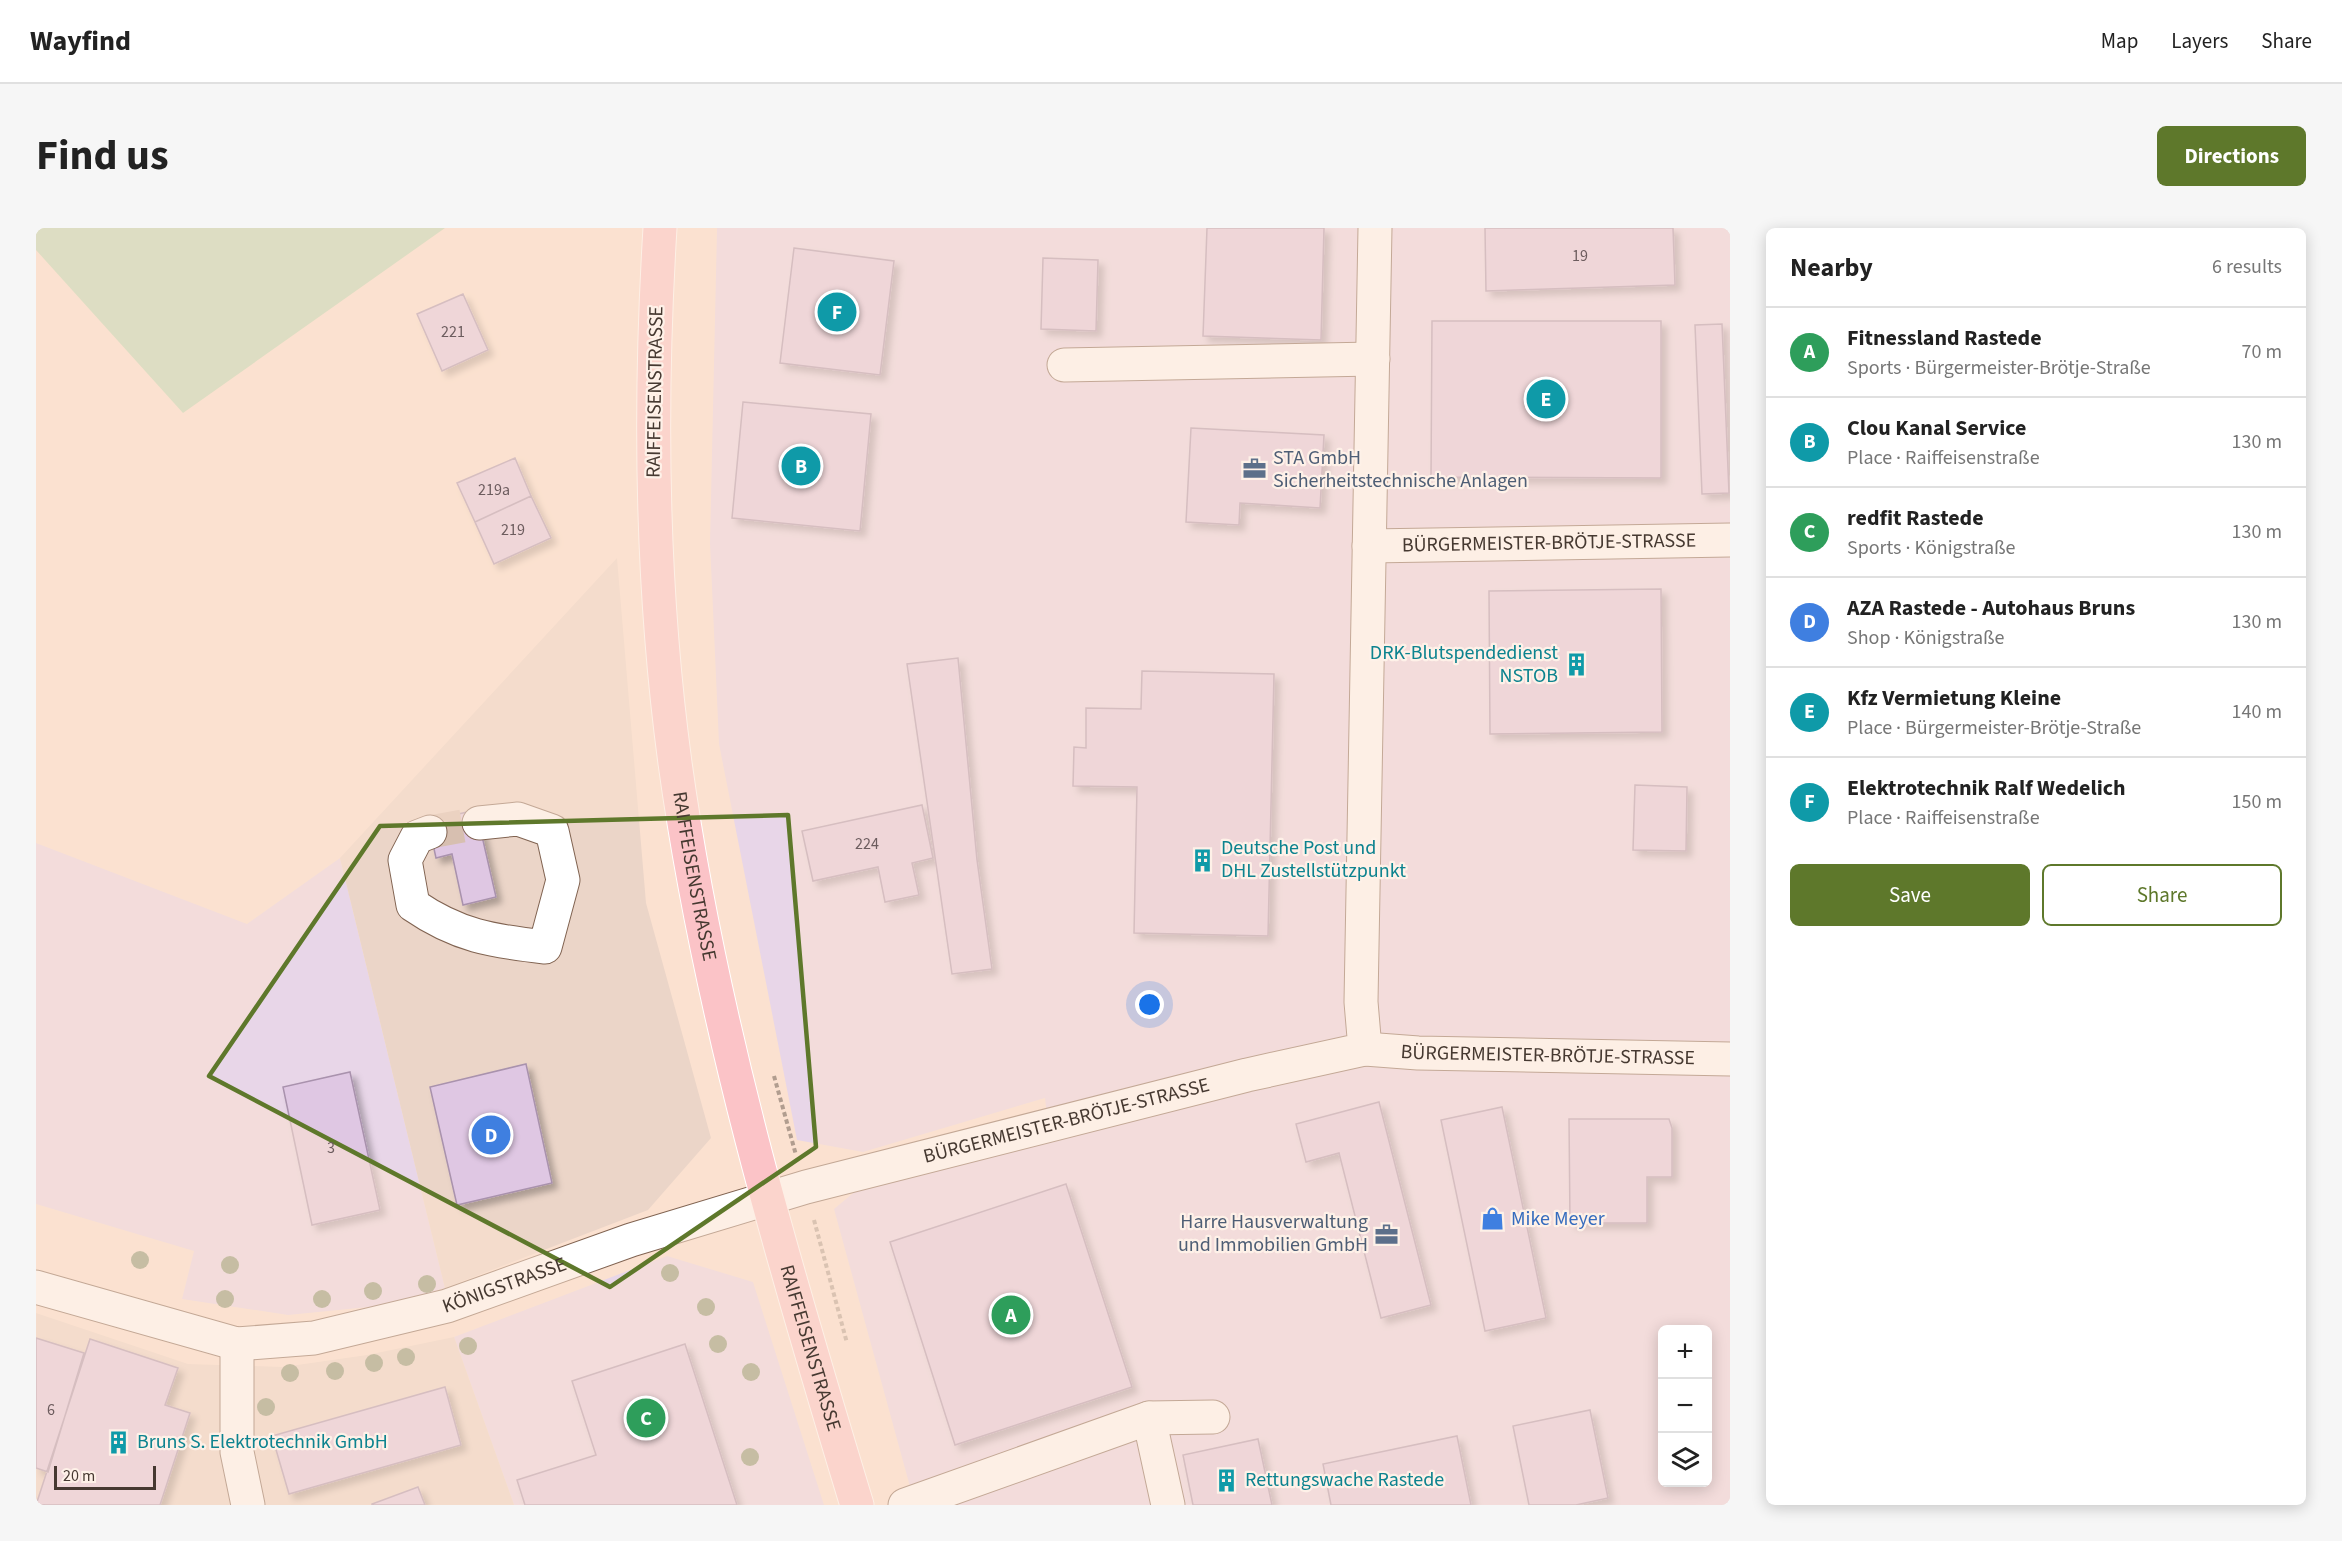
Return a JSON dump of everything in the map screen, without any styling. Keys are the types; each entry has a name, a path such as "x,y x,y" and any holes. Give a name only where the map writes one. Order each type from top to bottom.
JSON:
{"main road":[{"name":"RAIFFEISENSTRASSE","path":"660,228 653,340 654,532 669,703 692,865 716,987 767,1198 857,1505"}],"street":[{"path":"1365,1048 1361,1002 1375,228"},
{"path":"1064,365 1373,359"},
{"name":"BÜRGERMEISTER-BRÖTJE-STRASSE","path":"1369,546 1730,540"},
{"path":"430,832 417,837 405,860 413,905 441,924 495,941 544,946 563,880 552,831 518,819 479,823"},
{"name":"BÜRGERMEISTER-BRÖTJE-STRASSE","path":"767,1198 1193,1088 1365,1048 1418,1053 1730,1059"},
{"name":"KÖNIGSTRASSE","path":"36,1287 237,1344 314,1338 391,1321 456,1303 631,1240 767,1198"},
{"path":"237,1344 237,1452 248,1505"},
{"path":"905,1505 1149,1418 1213,1417"},
{"path":"1149,1418 1168,1505"}],"path":[{"path":"771,1066 848,1347"}],"highlighted area":[{"path":"788,815 816,1147 610,1287 209,1076 380,826"}],"shaded area":[{"path":"717,228 1730,228 1730,1505 915,1505 834,1209 870,1179 1048,1125 1045,1098 863,1152 797,1140 719,744 710,543"},
{"path":"617,558 646,903 711,1138 648,1210 445,1288 340,858"},
{"path":"36,843 247,924 340,858 445,1288 389,1305 288,1315 182,1299 194,1251 36,1204"},
{"path":"667,1256 753,1282 824,1505 514,1505 454,1337"},
{"path":"36,1313 188,1364 283,1367 367,1355 454,1337 514,1505 36,1505"}],"green space":[{"path":"36,228 445,228 183,413 36,250"}],"building":[{"path":"1207,228 1324,228 1321,340 1203,336"},
{"path":"1485,228 1673,228 1675,285 1486,291"},
{"path":"794,248 894,261 880,375 780,363"},
{"path":"1043,258 1098,260 1096,331 1041,329"},
{"path":"463,294 488,350 442,371 417,314"},
{"path":"1432,321 1661,321 1661,478 1431,477"},
{"path":"1722,324 1729,493 1702,494 1695,325"},
{"path":"743,402 871,414 860,531 732,518"},
{"name":"STA GmbH Sicherheitstechnische Anlagen","path":"1191,428 1324,435 1320,508 1240,503 1239,525 1186,522"},
{"path":"515,458 531,496 475,522 457,483"},
{"path":"531,496 551,538 494,564 475,522"},
{"name":"DRK-Blutspendedienst NSTOB","path":"1661,589 1662,732 1490,734 1489,591"},
{"path":"958,658 977,860 992,969 952,974 907,664"},
{"name":"Deutsche Post und DHL Zustellstützpunkt","path":"1142,671 1274,674 1268,936 1134,933 1137,787 1073,786 1074,747 1086,748 1086,708 1141,709"},
{"path":"1635,785 1687,787 1686,851 1633,850"},
{"path":"922,805 933,858 912,863 919,895 885,902 878,867 813,881 802,831"},
{"path":"476,810 496,897 463,905 452,854 436,858 428,821"},
{"path":"526,1064 552,1183 457,1205 430,1087"},
{"path":"350,1072 380,1210 312,1225 283,1087"},
{"name":"Harre Hausverwaltung und Immobilien GmbH","path":"1379,1102 1431,1305 1381,1318 1339,1153 1306,1162 1296,1124"},
{"name":"Mike Meyer","path":"1502,1107 1546,1318 1485,1331 1441,1120"},
{"path":"1569,1119 1669,1119 1672,1128 1672,1177 1647,1177 1647,1223 1570,1223"},
{"path":"1066,1184 1132,1387 955,1445 890,1242"},
{"path":"36,1338 84,1353 48,1472 36,1468"},
{"name":"Bruns S. Elektrotechnik GmbH","path":"90,1339 178,1368 165,1405 190,1413 160,1505 36,1505"},
{"path":"685,1344 737,1505 525,1505 517,1480 596,1455 572,1381"},
{"path":"445,1387 461,1445 289,1494 272,1436"},
{"path":"1590,1410 1608,1498 1576,1505 1529,1505 1513,1426"},
{"path":"1457,1436 1471,1505 1331,1505 1323,1464"},
{"name":"Rettungswache Rastede","path":"1258,1439 1272,1505 1193,1505 1183,1455"},
{"path":"418,1487 425,1505 372,1505 372,1504"}],"tunnel":[{"path":"430,832 479,823"}],"place":[{"name":"Elektrotechnik Ralf Wedelich","path":"837,312"},
{"name":"Kfz Vermietung Kleine","path":"1546,399"},
{"name":"Clou Kanal Service","path":"801,466"},
{"name":"STA GmbH Sicherheitstechnische Anlagen","path":"1255,469"},
{"name":"DRK-Blutspendedienst NSTOB","path":"1576,665"},
{"name":"Deutsche Post und DHL Zustellstützpunkt","path":"1203,860"},
{"name":"AZA Rastede - Autohaus Bruns","path":"491,1135"},
{"name":"Mike Meyer","path":"1493,1219"},
{"name":"Harre Hausverwaltung und Immobilien GmbH","path":"1386,1234"},
{"name":"Fitnessland Rastede","path":"1011,1315"},
{"name":"redfit Rastede","path":"646,1418"},
{"name":"Bruns S. Elektrotechnik GmbH","path":"119,1442"},
{"name":"Rettungswache Rastede","path":"1227,1480"}]}
